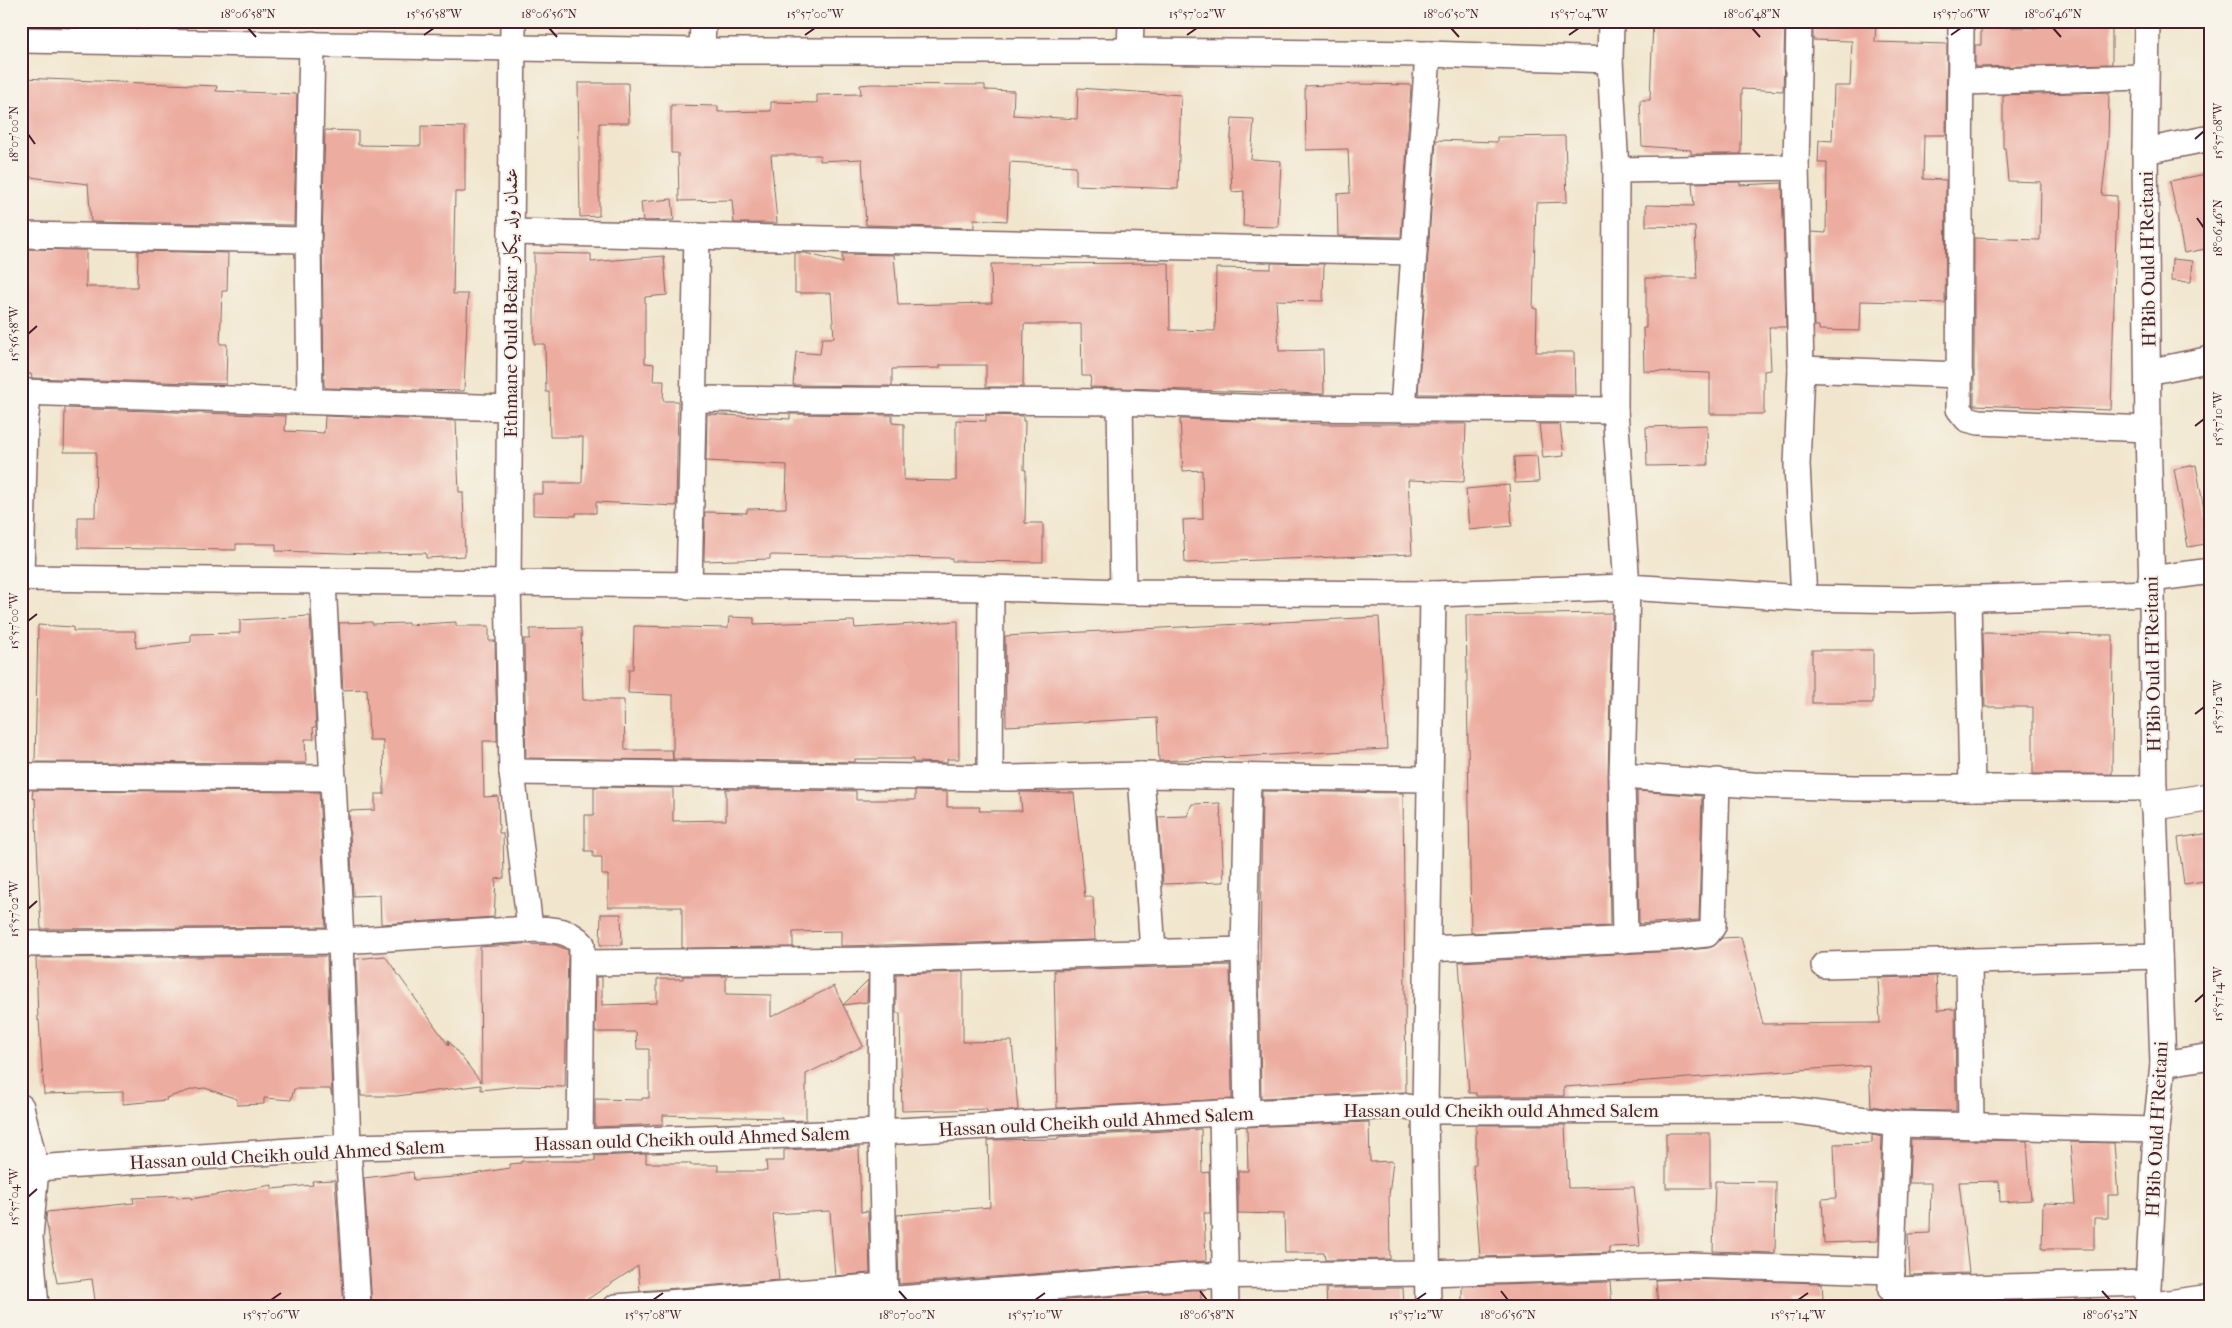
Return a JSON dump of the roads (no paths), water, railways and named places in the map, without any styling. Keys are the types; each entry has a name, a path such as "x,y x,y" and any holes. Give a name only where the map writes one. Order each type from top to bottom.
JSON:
{"street":[{"name":"Ethmane Ould Bekar عثمان ولد بيكار","path":"513,21 508,584 512,772 530,929"},
{"path":"702,51 703,21"},
{"path":"1130,50 1131,21"},
{"path":"1611,21 1610,60 1616,170 1615,410 1627,587 1622,776 1625,940"},
{"path":"1799,21 1796,167 1800,369 1797,466 1804,598"},
{"path":"1961,21 1960,408 1967,419 1979,422 2148,429"},
{"name":"H'Bib Ould H'Reitani","path":"2147,21 2145,151 2148,429 2154,797 2163,1064 2156,1130 2147,1299"},
{"path":"21,40 702,51 1130,50 1428,54 1610,60"},
{"path":"310,401 308,240 312,44"},
{"path":"1403,410 1428,54"},
{"path":"1961,82 2145,76"},
{"path":"2145,151 2211,138"},
{"path":"1616,170 1796,167"},
{"path":"511,232 1413,252"},
{"path":"21,235 308,240"},
{"path":"689,586 697,236"},
{"path":"2148,372 2211,359"},
{"path":"1800,369 1960,375"},
{"path":"509,408 25,392 26,422 21,577 323,582 991,588 1123,592 1433,594 1627,587 1804,598 1968,600 2152,586 2211,571"},
{"path":"693,399 1120,402 1267,408 1403,410 1615,410"},
{"path":"1120,402 1123,592"},
{"path":"323,582 341,941 348,1147 358,1307"},
{"path":"990,777 991,588"},
{"path":"1428,1307 1425,1111 1433,594"},
{"path":"1968,600 1972,788"},
{"path":"512,772 1009,778 1141,775 1248,778 1430,779"},
{"path":"1141,775 1153,952"},
{"path":"21,776 333,778"},
{"path":"1622,776 1717,781 1753,785 1855,788 1972,788 2154,797 2211,797"},
{"path":"1247,1113 1244,950 1248,778"},
{"path":"1428,949 1702,936 1711,930 1713,926 1717,781"},
{"path":"21,944 341,941 530,929 561,930 574,936 582,944 580,1142"},
{"path":"583,963 882,960 1244,950"},
{"path":"1824,965 2159,956"},
{"path":"882,960 881,1132 885,1297"},
{"path":"1970,961 1971,1126"},
{"path":"2163,1064 2211,1056"},
{"name":"Hassan ould Cheikh ould Ahmed Salem","path":"36,1168 348,1147 580,1142 881,1132 1222,1112 1247,1113 1402,1106 1425,1111 1788,1110 1897,1124 2156,1130"},
{"path":"21,1107 36,1168 25,1238 36,1307"},
{"path":"1222,1112 1226,1307"},
{"path":"1891,1289 1897,1124"},
{"path":"617,1307 885,1297 1190,1276 1427,1273 1685,1265 1891,1289 2147,1299 2211,1297"}]}
